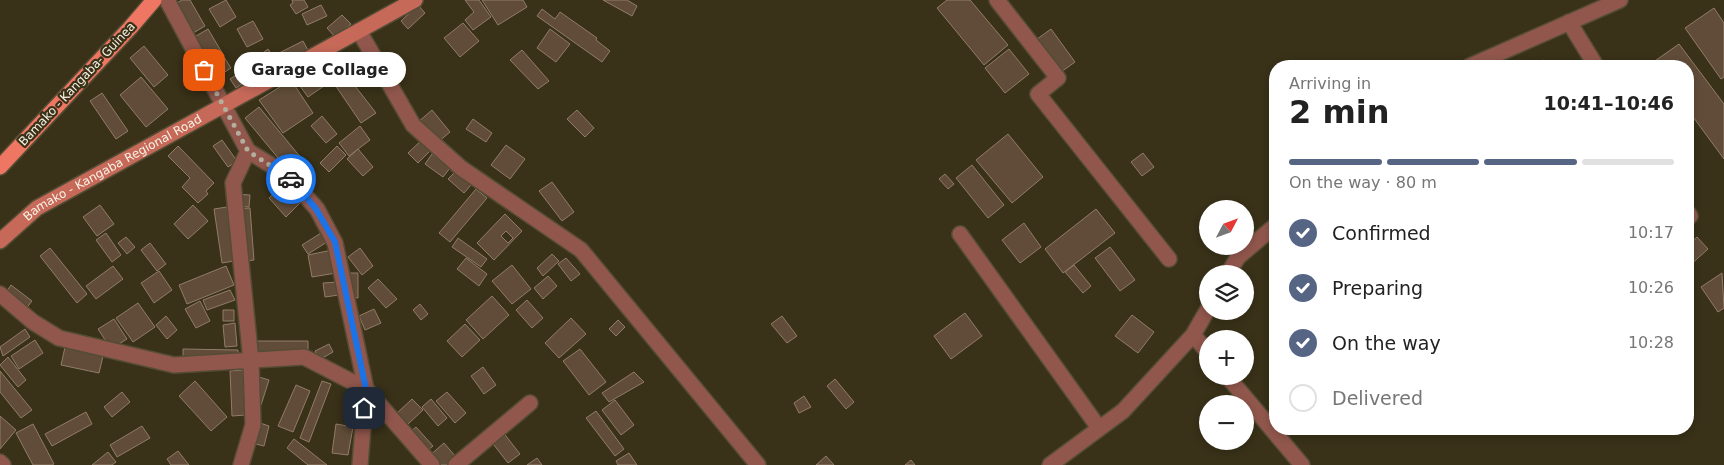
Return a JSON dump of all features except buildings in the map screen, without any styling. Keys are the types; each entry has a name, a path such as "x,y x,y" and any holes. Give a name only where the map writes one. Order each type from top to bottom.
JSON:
{"main road":[{"name":"Bamako - Kangaba- Guinea","path":"0,167 154,0"}],"street":[{"path":"167,0 248,151 287,175 316,209 335,242 366,389 360,465"},
{"name":"Bamako - Kangaba Regional Road","path":"0,241 37,208 415,0"},
{"path":"996,0 1058,78 1038,94 1169,259"},
{"path":"1484,60 1620,0"},
{"path":"1569,22 1592,60"},
{"path":"359,31 413,125 461,168 581,250 758,465"},
{"path":"241,465 253,425 251,361 233,183 248,151"},
{"path":"1233,265 1238,257 1269,231"},
{"path":"960,234 1099,428"},
{"path":"0,294 33,322 59,338 174,365 304,358 366,389 432,465"},
{"path":"1050,465 1122,411 1193,335 1202,320"},
{"path":"1193,335 1199,342"},
{"path":"1235,385 1269,425"},
{"path":"456,465 530,403"},
{"path":"1277,435 1302,465"},
{"path":"0,462 3,465"}],"way so far":[{"path":"204,70 248,151 291,179"}],"place":[{"name":"Garage Collage","path":"204,70"}],"route":[{"path":"291,179 316,209 335,242 366,389 364,408"}]}
